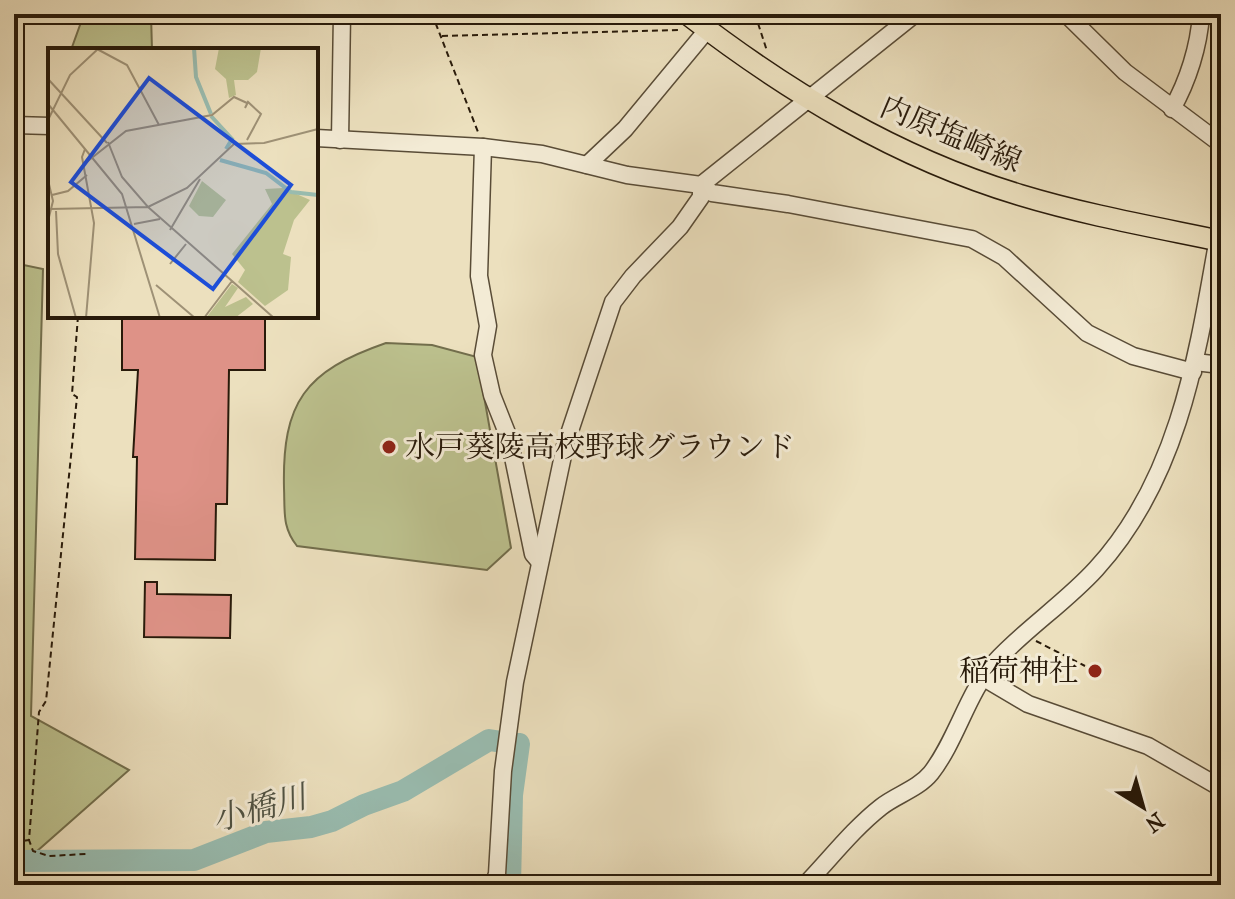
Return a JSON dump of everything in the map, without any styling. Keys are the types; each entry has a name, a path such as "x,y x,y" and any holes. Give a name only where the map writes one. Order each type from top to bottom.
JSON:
{"main road":[{"name":"内原塩崎線","path":"695,21 809,100 900,149 994,187 1077,211 1220,234"}],"street":[{"path":"340,140 342,14"},
{"path":"701,185 915,14"},
{"path":"1066,14 1125,72 1221,144"},
{"path":"1172,109 1186,79 1200,34 1201,14"},
{"path":"587,165 625,129 695,21"},
{"path":"14,125 48,126"},
{"path":"318,138 483,147 542,154 627,175 701,185 712,193 788,204 972,239 1004,257 1087,333 1133,356 1194,367 1221,365"},
{"path":"483,147 479,276 488,326 483,355 492,395 509,438 533,554 539,561"},
{"path":"493,885 497,874 503,771 513,697 565,446 613,302 633,276 680,227 701,197 701,185"},
{"path":"805,885 881,807 928,777 992,665 1096,569 1140,510 1167,454 1194,367 1220,234"},
{"path":"984,678 1028,704 1148,746 1221,788"}],"path":[{"path":"432,14 483,147"},
{"path":"755,14 768,54 759,68"},
{"path":"442,36 680,30 695,21"},
{"path":"78,318 72,394 77,397 46,701 39,712 29,840 33,851 40,855 86,854"},
{"path":"1024,635 1085,666"},
{"path":"14,842 29,840"}],"green space":[{"path":"84,14 151,14 152,48 72,48"},
{"path":"14,263 43,269 31,716 129,770 36,852 14,855"},
{"name":"水戸葵陵高校野球グラウンド","path":"386,343 432,345 477,357 511,548 487,570 297,546 289,532 285,512 284,458 294,412 304,394 336,365"}],"building":[{"path":"122,318 265,318 265,370 229,370 227,504 216,504 215,560 135,559 137,457 133,457 138,370 122,370"},
{"path":"145,582 157,582 157,594 231,595 230,638 144,637"}],"waterway":[{"name":"小橋川","path":"14,861 194,860 266,832 311,827 332,821 403,791 489,740 502,742"},
{"name":"小橋川","path":"510,885 512,795 519,744 516,744"}],"place":[{"name":"水戸葵陵高校野球グラウンド","path":"389,447"},
{"name":"稲荷神社","path":"1095,671"}]}
